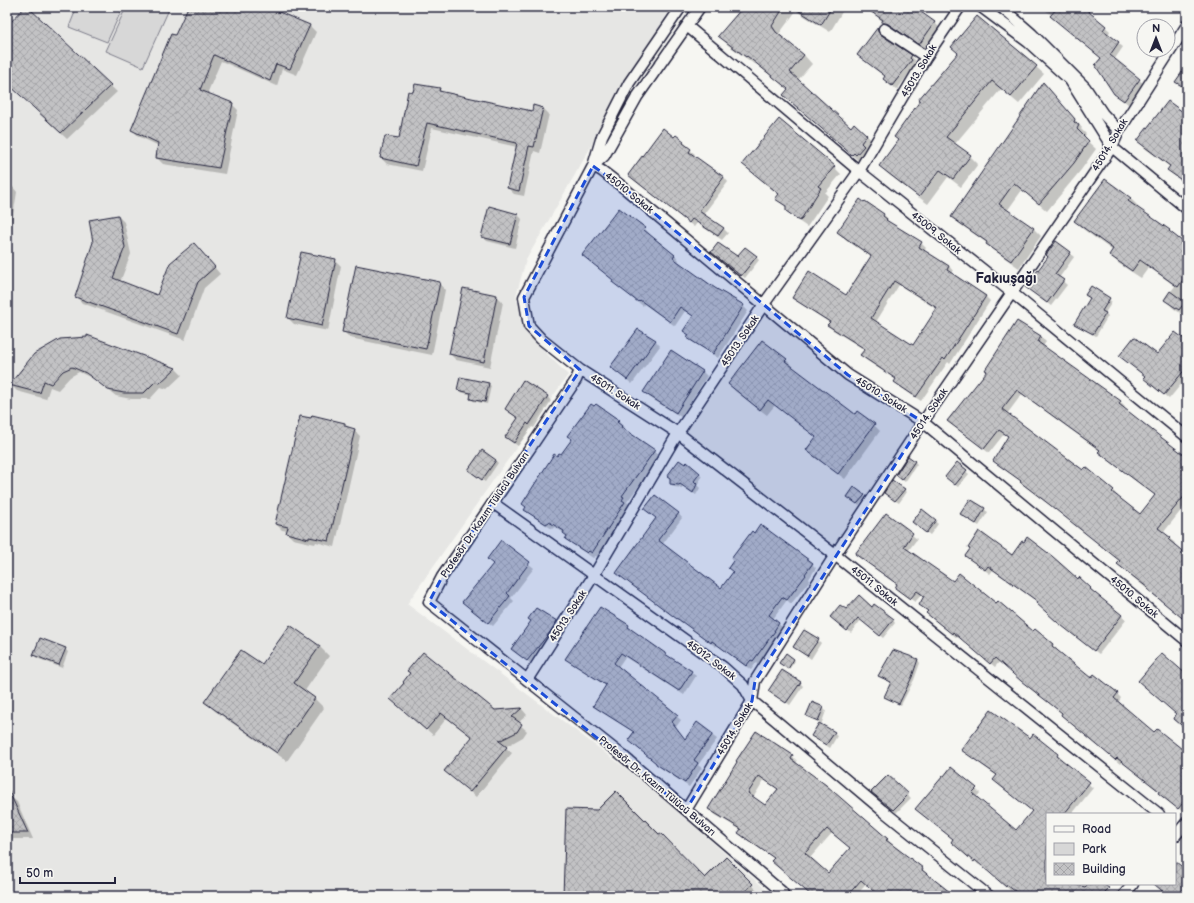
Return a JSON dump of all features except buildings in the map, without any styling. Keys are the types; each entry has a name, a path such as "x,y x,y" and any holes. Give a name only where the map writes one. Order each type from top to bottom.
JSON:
{"street":[{"path":"580,370 540,339 529,326 524,297 593,166 602,136 629,83 681,7"},
{"path":"593,166 604,156 637,97 700,7"},
{"name":"45013. Sokak","path":"527,680 594,575 678,433 764,304 859,171 926,57 960,7"},
{"path":"982,7 1028,42 1070,80 1112,147 1187,209"},
{"path":"1001,7 1032,34 1085,87 1103,114 1119,131"},
{"name":"45014. Sokak","path":"686,810 752,701 755,681 835,555 1011,292 1112,147 1119,131 1187,25"},
{"name":"45009. Sokak","path":"687,26 859,171 1011,292 1187,436"},
{"path":"884,29 926,57"},
{"name":"45010. Sokak","path":"593,166 624,188 848,375 923,422 1187,641"},
{"name":"45011. Sokak","path":"580,370 678,433 835,555 1158,813"},
{"name":"Profesör Dr. Kazım Tülücü Bulvarı","path":"580,370 576,380 442,577 430,602 622,756 782,892 784,896"},
{"name":"45012. Sokak","path":"493,503 723,667 743,685 752,701 882,810 989,896"},
{"path":"1179,832 1187,822"},
{"path":"1123,896 1132,885"}],"highlighted area":[{"path":"593,166 624,188 848,375 923,422 755,681 752,701 686,810 429,602 442,577 580,370 529,326 524,297"}],"shaded area":[{"path":"7,7 671,7 526,260 516,296 524,327 547,354 568,375 407,604 628,770 676,810 773,896 7,896"},
{"path":"764,304 848,375 923,422 835,555 678,433"}],"green space":[{"path":"77,7 123,7 107,42 69,27"},
{"path":"126,7 170,7 143,67 106,51"}],"district":[{"name":"Fakıuşağı","path":"1006,278"}]}
